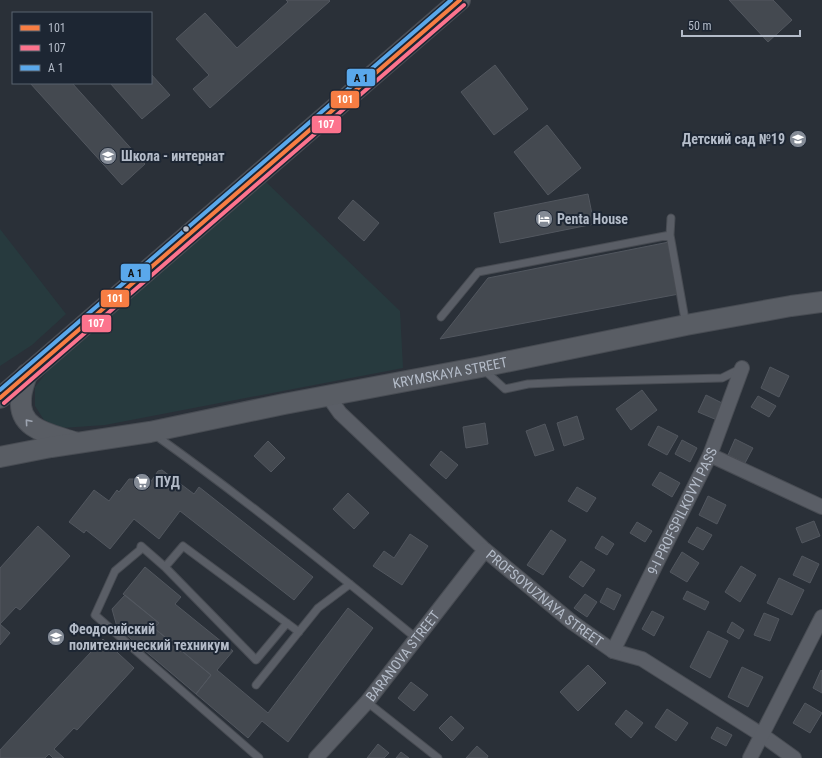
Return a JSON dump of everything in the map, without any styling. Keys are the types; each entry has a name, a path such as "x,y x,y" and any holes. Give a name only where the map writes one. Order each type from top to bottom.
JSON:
{"main road":[{"path":"0,398 460,0"},
{"name":"KRYMSKAYA STREET","path":"0,444 77,442 150,432 686,325 791,306 822,302"},
{"path":"0,386 31,372"},
{"path":"31,372 21,397 20,409 25,419 34,428 77,442"},
{"path":"0,457 77,442"}],"street":[{"name":"9-I PROFSPILKOVYI PASS","path":"613,651 710,455 742,368"},
{"name":"PROFSOYUZNAYA STREET","path":"328,396 340,413 485,550 573,623 613,651 642,659 762,735 794,758"},
{"path":"710,455 822,506"},
{"name":"BARANOVA STREET","path":"316,758 367,702 485,550"},
{"path":"750,758 822,617"}],"lane":[{"path":"671,218 670,235 686,325"},
{"path":"441,317 478,272 670,235"},
{"path":"481,367 505,389 528,384 722,378 742,368"},
{"path":"150,432 200,467 350,584 416,638"},
{"path":"260,758 95,615 115,571 140,550 141,546 166,567 256,660 287,623"},
{"path":"166,567 183,546 299,632"},
{"path":"256,685 318,608 350,584"},
{"path":"367,702 438,758"}],"green space":[{"path":"266,182 400,311 403,368 105,425 62,428 44,420 35,406 35,387 50,368 81,339"},
{"path":"0,229 66,314 32,345 0,366"}],"building":[{"path":"286,0 330,1 210,108 193,89 209,75 176,39 205,13 237,48 288,2"},
{"path":"729,0 773,0 792,20 768,42"},
{"path":"495,65 528,109 494,135 461,92"},
{"path":"152,75 170,95 142,119 111,84 152,84"},
{"path":"31,84 73,84 145,164 122,185"},
{"path":"547,125 581,168 548,195 514,152"},
{"name":"Penta House","path":"588,194 594,224 500,243 494,213"},
{"path":"353,200 379,223 364,241 338,218"},
{"path":"669,242 679,294 440,339 488,278"},
{"path":"770,367 789,376 779,397 761,388"},
{"path":"642,390 657,410 631,430 616,409"},
{"path":"706,395 724,404 717,420 698,412"},
{"path":"758,396 776,406 769,417 751,407"},
{"path":"577,416 584,439 564,446 557,423"},
{"path":"485,423 488,444 466,448 463,427"},
{"path":"545,424 554,450 535,456 526,431"},
{"path":"658,426 678,436 667,455 648,445"},
{"path":"735,439 753,448 745,463 728,455"},
{"path":"682,440 697,448 690,462 675,454"},
{"path":"268,441 285,458 271,472 254,456"},
{"path":"441,451 458,465 446,479 430,465"},
{"path":"162,470 194,494 199,487 313,577 294,600 180,511 159,539 134,519 110,549 86,530 84,533 69,522 94,490 109,501 117,490 119,492 129,479 138,479 148,486 158,471"},
{"path":"660,472 680,483 672,497 652,485"},
{"path":"577,487 596,498 587,512 568,501"},
{"path":"348,493 369,513 354,529 333,509"},
{"path":"708,496 726,505 717,524 699,515"},
{"path":"814,521 820,536 802,543 796,528"},
{"path":"637,522 652,531 645,542 630,533"},
{"path":"38,526 70,556 20,610 16,607 0,624 0,568"},
{"path":"697,527 712,535 703,550 688,542"},
{"path":"551,530 566,540 543,575 527,565"},
{"path":"410,534 428,546 402,585 373,566 384,551 394,558"},
{"path":"602,536 614,544 607,555 595,548"},
{"path":"682,552 699,563 687,582 670,572"},
{"path":"802,556 819,564 810,583 793,575"},
{"path":"581,561 595,570 583,587 569,577"},
{"path":"741,566 756,575 740,602 725,592"},
{"path":"145,567 181,597 175,604 233,651 217,670 268,713 348,608 373,628 288,742 262,721 248,738 196,694 211,675 154,628 159,623 123,594"},
{"path":"779,578 804,590 792,615 767,603"},
{"path":"607,588 621,595 614,610 600,602"},
{"path":"687,591 709,602 705,610 683,599"},
{"path":"585,594 597,602 587,617 574,608"},
{"path":"125,595 159,623 154,628 211,675 196,694 117,627 112,609"},
{"path":"652,611 664,617 654,636 642,629"},
{"path":"764,613 779,619 770,641 754,635"},
{"path":"732,622 744,630 739,639 727,632"},
{"path":"0,624 10,633 0,645"},
{"path":"708,631 728,641 710,678 690,667"},
{"path":"103,639 134,668 77,730 74,728 54,749 64,758 53,758 49,754 45,758 0,758 0,750"},
{"path":"588,665 606,683 578,711 560,692"},
{"path":"742,667 763,677 748,707 728,697"},
{"path":"821,670 822,671 822,693 813,688"},
{"path":"411,682 428,695 414,711 398,698"},
{"path":"805,703 822,713 810,733 793,723"},
{"path":"667,709 688,723 676,741 655,727"},
{"path":"626,710 643,723 631,738 615,724"},
{"path":"451,716 464,728 452,741 439,728"},
{"path":"717,727 732,735 726,746 711,738"},
{"path":"378,744 389,753 384,758 367,758"},
{"path":"477,746 488,756 487,758 466,758"},
{"path":"401,752 409,758 396,758"}],"transit line":[{"path":"0,390 451,0"},
{"name":"101","path":"0,398 460,0"},
{"name":"107","path":"4,403 464,5"}],"place":[{"name":"Детский сад №19","path":"798,139"},
{"name":"Школа - интернат","path":"108,156"},
{"name":"Penta House","path":"544,219"},
{"name":"ПУД","path":"142,482"},
{"name":"Феодосийский политехнический техникум","path":"56,637"}]}
